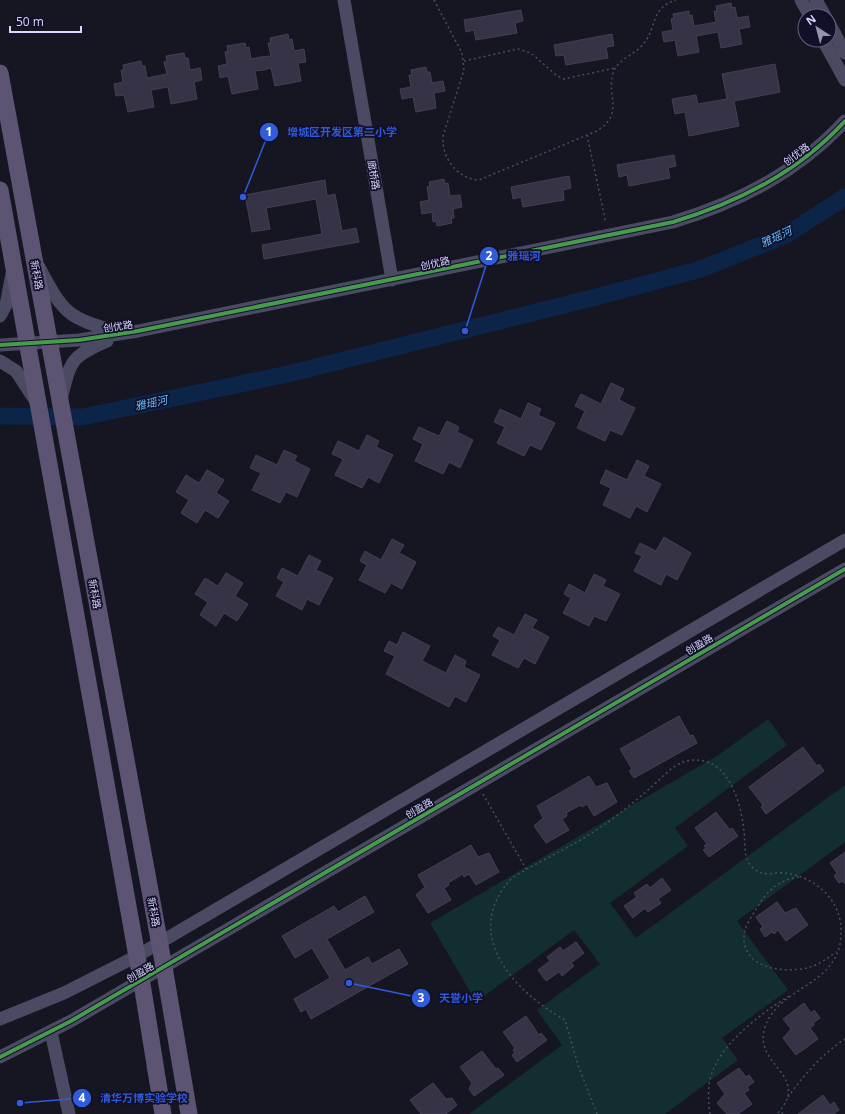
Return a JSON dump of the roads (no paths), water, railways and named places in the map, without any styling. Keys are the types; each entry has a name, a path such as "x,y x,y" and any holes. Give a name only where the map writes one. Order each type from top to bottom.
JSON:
{"main road":[{"name":"新科路","path":"0,74 164,967 189,1114"},
{"path":"0,190 164,1114"}],"street":[{"name":"廊桥路","path":"344,0 392,280"},
{"path":"837,38 845,53"},
{"path":"827,48 845,80"},
{"name":"创优路","path":"0,345 28,344 124,334 673,222 709,211 743,197 775,179 806,158 845,121"},
{"path":"34,257 53,294 68,312 88,324 124,334"},
{"path":"0,316 8,298 14,266"},
{"path":"60,402 69,367 77,356 124,334"},
{"path":"0,361 16,371 39,407"},
{"name":"创盈路","path":"0,1019 64,993 137,956 845,540"},
{"name":"创盈路","path":"0,1057 51,1032 164,967 845,569"},
{"path":"51,1032 69,1114"}],"waterway":[{"name":"雅瑶河","path":"0,416 83,417 288,374 604,295 701,269 786,235 845,197"}],"place":[{"name":"增城区开发区第二小学","path":"243,197"},
{"name":"雅瑶河","path":"465,331"},
{"name":"天誉小学","path":"349,983"},
{"name":"清华万博实验学校","path":"20,1103"}]}
